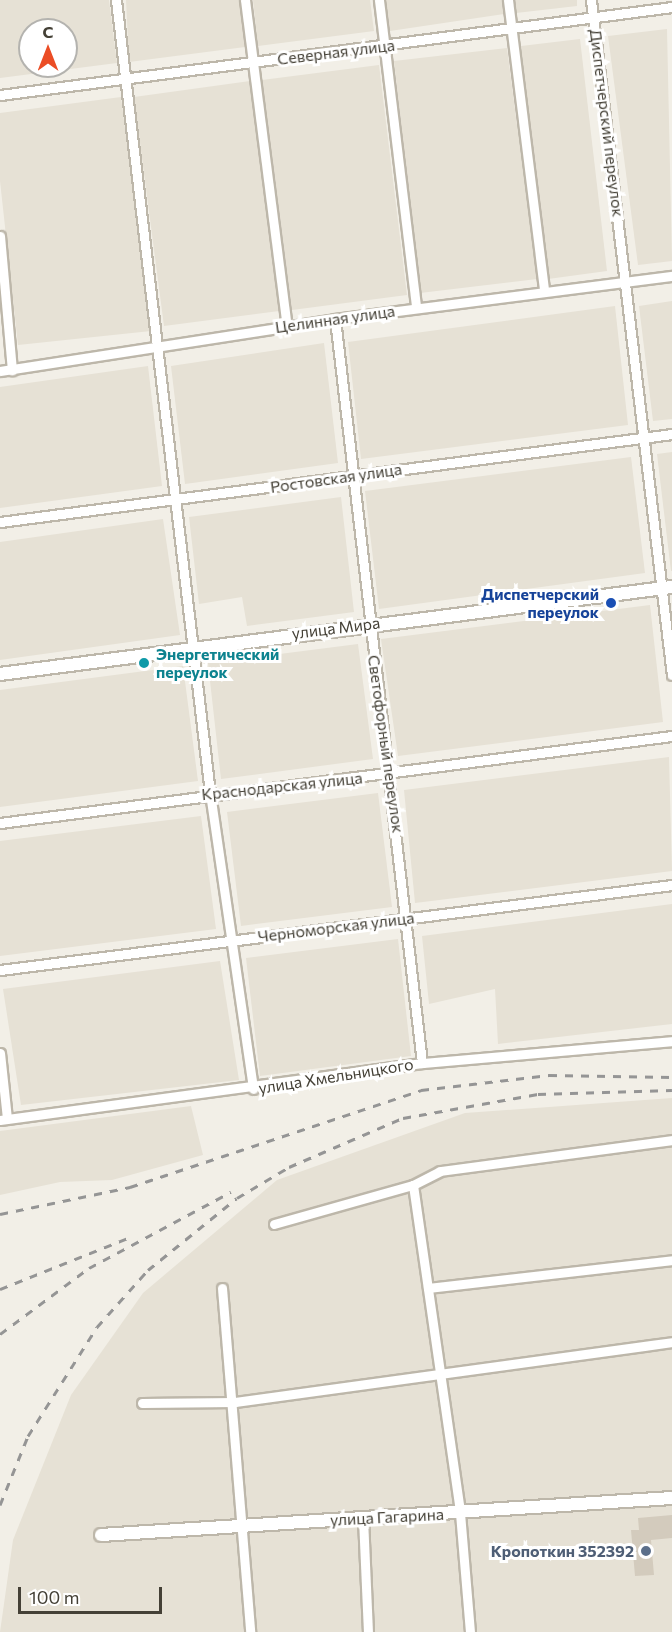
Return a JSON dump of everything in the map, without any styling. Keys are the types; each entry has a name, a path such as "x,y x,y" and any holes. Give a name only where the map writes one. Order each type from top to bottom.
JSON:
{"street":[{"path":"116,0 228,939 253,1089"},
{"path":"245,0 288,326"},
{"path":"379,0 416,308"},
{"path":"508,0 544,291"},
{"name":"Диспетчерский переулок","path":"591,0 645,438 666,588 672,675"},
{"path":"670,0 672,8"},
{"name":"Северная улица","path":"0,95 385,45 594,21 672,8"},
{"path":"0,236 12,369"},
{"name":"Целинная улица","path":"0,371 159,349 334,319 672,276"},
{"name":"Светофорный переулок","path":"334,319 370,623 391,774 422,1063"},
{"name":"Ростовская улица","path":"0,522 672,434"},
{"name":"улица Мира","path":"0,674 370,623 666,588"},
{"name":"Краснодарская улица","path":"0,823 210,793 391,774 672,736"},
{"name":"Черноморская улица","path":"0,970 228,939 672,885"},
{"name":"улица Хмельницкого","path":"4,1120 253,1089 422,1063 672,1041"},
{"path":"0,1053 4,1120"},
{"path":"274,1224 413,1185 440,1171 532,1155 672,1140"},
{"path":"413,1185 460,1513 470,1632"},
{"path":"428,1288 672,1260"},
{"path":"222,1288 235,1402 245,1525 250,1632"},
{"path":"142,1403 235,1402 441,1370 672,1342"},
{"name":"улица Гагарина","path":"101,1535 460,1513 672,1497"},
{"path":"363,1518 368,1632"}],"shaded area":[{"path":"0,0 109,0 117,63 78,68 78,18 18,18 18,76 0,78"},
{"path":"126,0 239,0 245,47 129,62"},
{"path":"253,0 370,0 374,31 258,46"},
{"path":"386,0 503,0 504,14 390,31"},
{"path":"515,0 577,0 577,6 516,13"},
{"path":"667,29 672,261 638,265 608,36"},
{"path":"580,39 607,271 548,279 521,46"},
{"path":"507,48 537,279 420,293 394,61"},
{"path":"379,65 407,295 292,310 262,80"},
{"path":"250,81 279,311 164,326 134,97"},
{"path":"121,97 151,331 18,345 0,181 0,113"},
{"path":"672,301 672,419 653,421 639,306"},
{"path":"615,306 628,425 361,459 348,342"},
{"path":"324,343 338,463 185,484 171,366"},
{"path":"148,366 162,486 0,508 0,387"},
{"path":"672,452 672,571 671,571 657,454"},
{"path":"631,457 645,573 379,609 365,491"},
{"path":"341,497 354,612 247,626 242,597 199,604 189,517"},
{"path":"163,519 180,635 0,660 0,542"},
{"path":"650,605 663,722 398,756 381,639"},
{"path":"358,644 373,759 221,779 208,663"},
{"path":"183,666 198,781 0,807 0,690"},
{"path":"669,757 672,871 415,903 404,790"},
{"path":"378,793 392,907 241,926 227,812"},
{"path":"201,816 216,929 0,956 0,841"},
{"path":"672,904 672,1024 498,1044 495,989 429,1004 422,936"},
{"path":"398,939 411,1056 260,1076 246,958"},
{"path":"220,961 239,1080 21,1105 3,989"},
{"path":"672,1098 672,1632 0,1632 13,1540 71,1395 143,1293 277,1180 465,1113"},
{"path":"191,1106 203,1155 112,1180 60,1182 0,1195 0,1131"}],"building":[{"path":"672,1515 672,1538 651,1540 654,1575 635,1576 631,1530 639,1530 638,1518"}],"railway":[{"path":"0,1214 130,1187 421,1090 549,1075 672,1077"},
{"path":"0,1505 28,1436 97,1327 148,1270 237,1198 289,1167 403,1118 538,1094 672,1090"},
{"path":"0,1334 89,1268 231,1192"},
{"path":"0,1289 128,1238"}],"place":[{"name":"Диспетчерский переулок","path":"611,603"},
{"name":"Энергетический переулок","path":"144,663"},
{"name":"Кропоткин 352392","path":"646,1551"}]}
